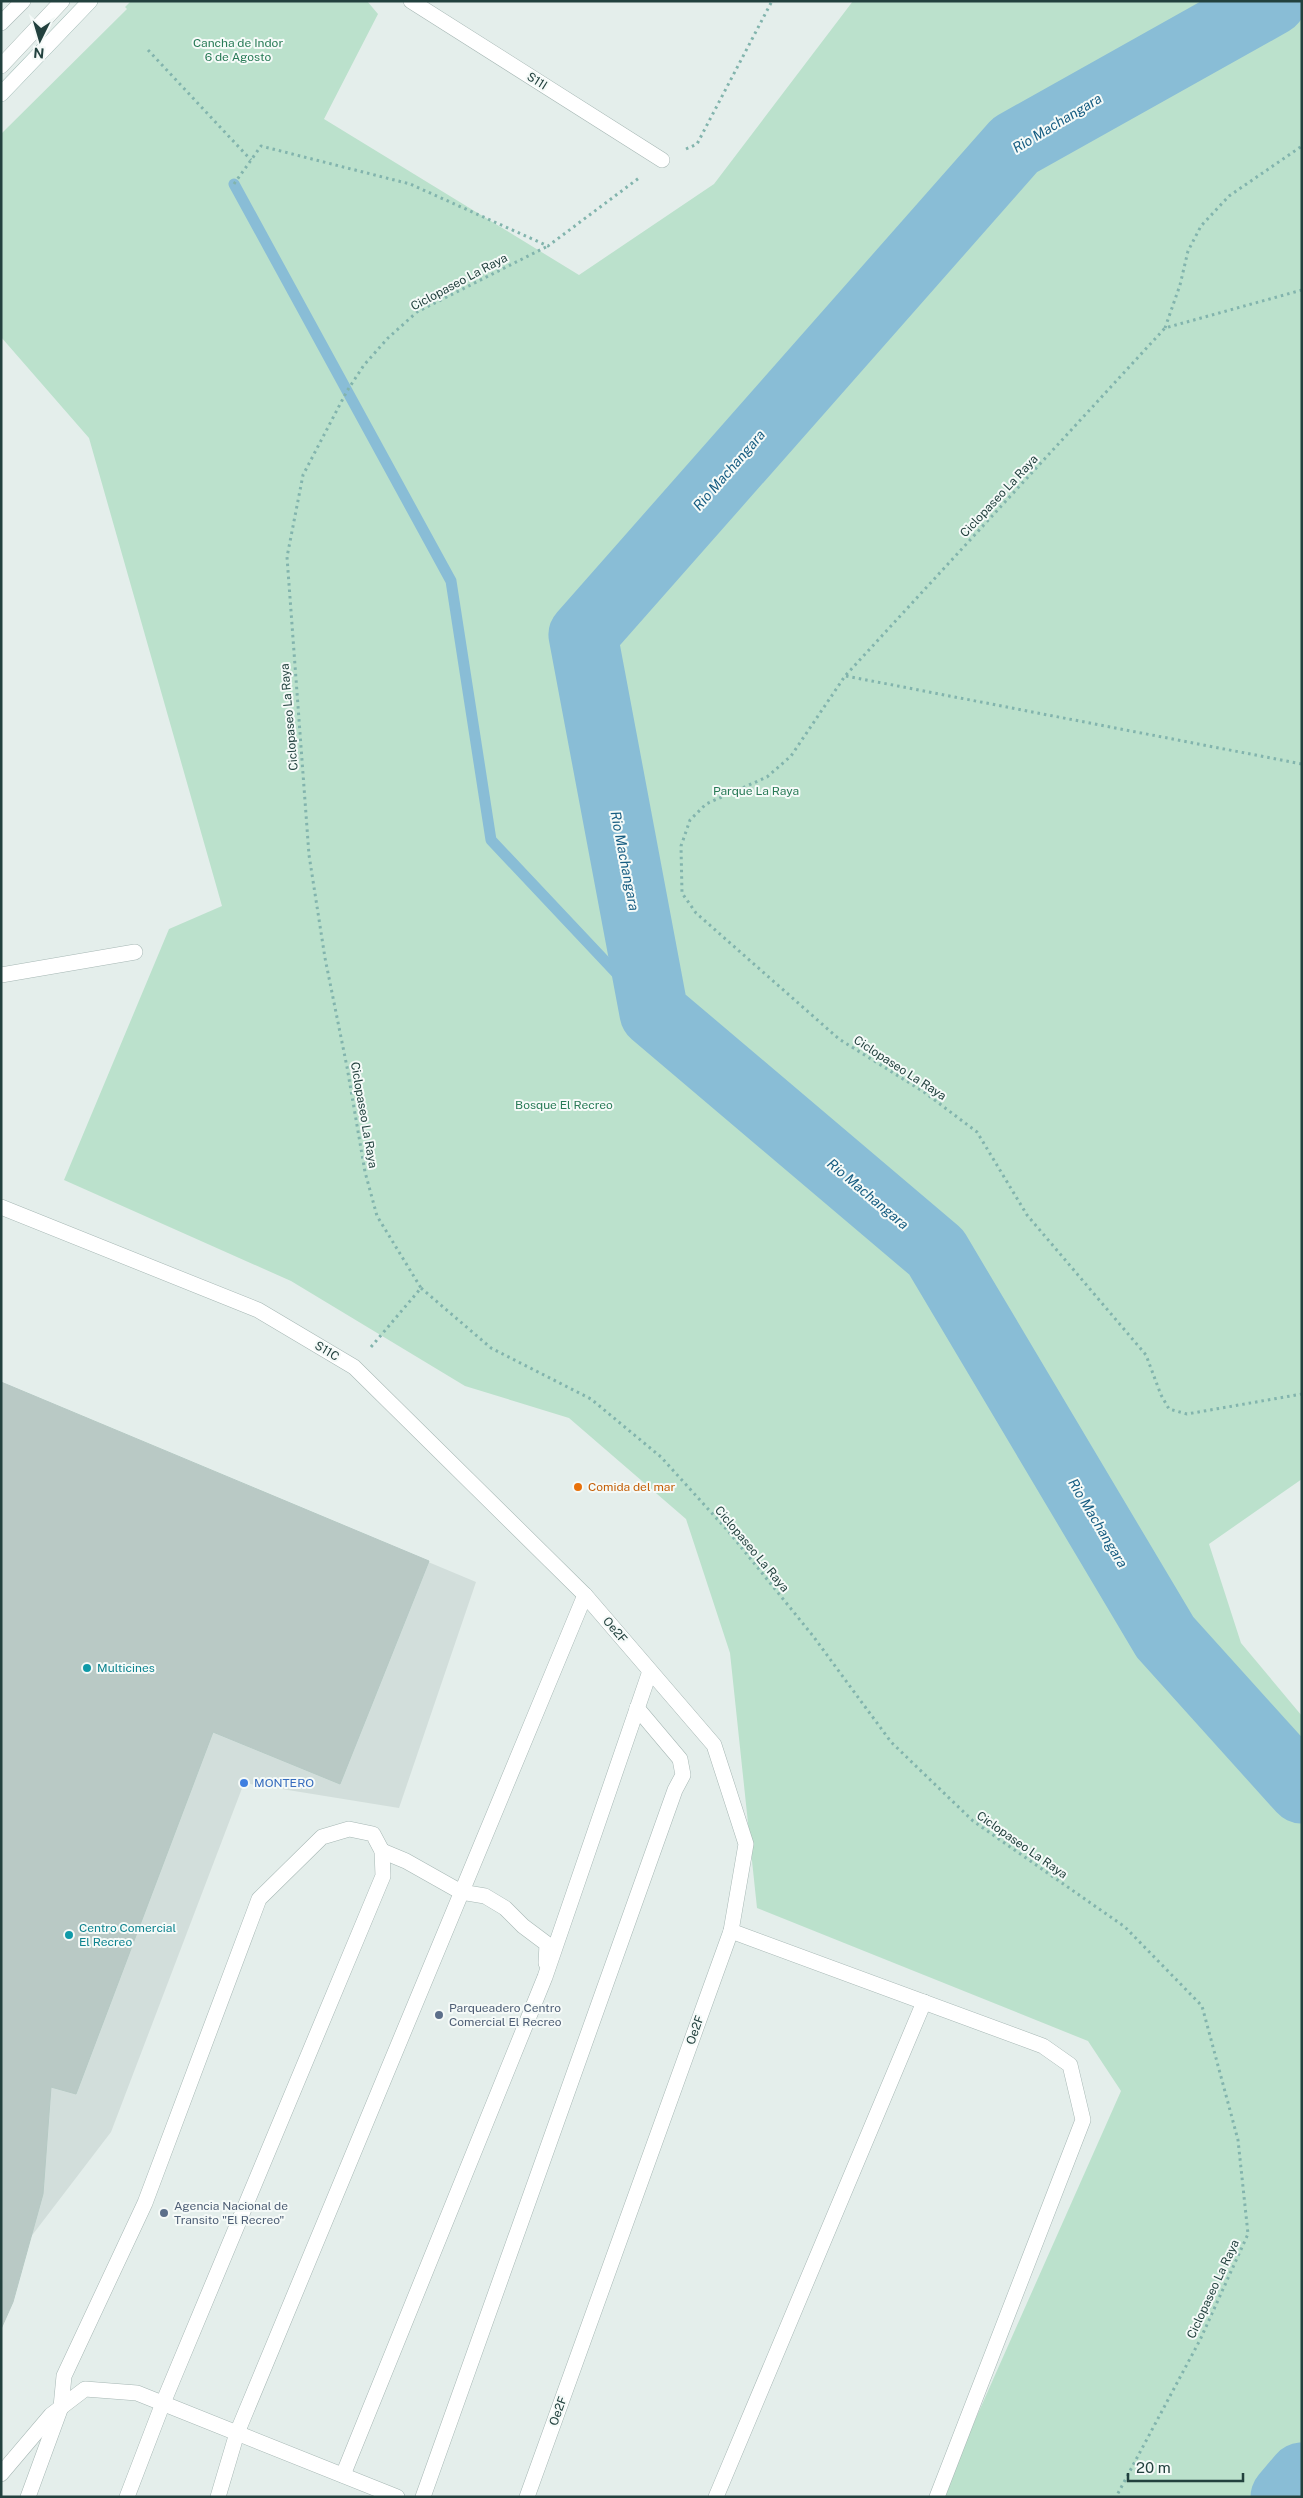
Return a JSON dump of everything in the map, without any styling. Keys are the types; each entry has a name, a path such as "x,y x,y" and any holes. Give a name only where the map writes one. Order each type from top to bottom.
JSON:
{"street":[{"path":"1,23 23,1"},
{"path":"1,66 62,1"},
{"path":"1,94 90,1"},
{"name":"S11I","path":"411,1 662,160"},
{"path":"1,975 135,952"},
{"name":"S11C","path":"1,1207 258,1310 354,1367 585,1595"},
{"path":"218,2497 237,2433 585,1595"},
{"name":"Oe2F","path":"527,2497 731,1931 746,1844 714,1744 585,1595"},
{"path":"343,2475 545,1977 650,1671"},
{"path":"422,2497 675,1790 683,1775 680,1760 637,1708"},
{"path":"28,2497 61,2407 64,2376 145,2203 259,1899 322,1837 349,1829 373,1834 382,1851 382,1876 163,2403 127,2497"},
{"path":"382,1851 406,1860 430,1876 462,1892 486,1896 505,1908 523,1926 547,1944 545,1977"},
{"path":"731,1931 1043,2046 1070,2066 1083,2120 937,2497"},
{"path":"716,2497 924,2002"},
{"path":"1,2474 51,2415 85,2389 137,2393 397,2497"}],"path":[{"name":"Ciclopaseo La Raya","path":"772,1 697,144 662,160 548,246 417,312 388,338 364,365 347,391 303,475 287,557 292,653 309,855 325,958 347,1067 365,1172 377,1216 421,1288 491,1348 591,1399 661,1457 728,1531 814,1636 891,1742 973,1821 1125,1927 1202,2006 1238,2140 1248,2234 1200,2340 1116,2497"},
{"path":"148,50 251,160"},
{"path":"234,184 261,146 410,184 548,246"},
{"name":"Ciclopaseo La Raya","path":"1302,146 1229,196 1201,226 1188,251 1180,285 1165,328 845,676 791,756 767,777 706,804 690,820 681,850 682,893 696,913 839,1039 924,1092 977,1132 1027,1215 1146,1355 1161,1395 1169,1409 1187,1414 1302,1394"},
{"path":"1165,328 1302,290"},
{"path":"845,676 1302,764"},
{"path":"354,1367 421,1288"}],"shaded area":[{"name":"Centro Comercial El Recreo","path":"1,1383 476,1582 399,1808 244,1783 111,2132 1,2276"}],"green space":[{"name":"Parque La Raya","path":"131,1 367,1 378,14 324,119 579,275 714,184 853,1 1302,1 1302,1479 1209,1544 1241,1643 1302,1716 1302,2497 941,2497 1121,2091 1088,2041 757,1908 730,1653 686,1519 569,1418 465,1386 291,1281 64,1180 169,929 222,906 89,438 1,337 1,134 127,9 125,7"}],"building":[{"name":"Centro Comercial El Recreo","path":"1,1382 429,1561 340,1784 213,1732 76,2094 51,2087 43,2194 13,2302 1,2329"}],"waterway":[{"name":"Rio Machangara","path":"1272,1 1015,145 583,635 654,1013 936,1252 1165,1637 1302,1789"},
{"path":"234,184 451,581 491,840 654,1013"},
{"name":"Rio Machangara","path":"1285,2497 1302,2477"}],"place":[{"name":"Comida del mar","path":"578,1487"},
{"name":"Multicines","path":"87,1668"},
{"name":"MONTERO","path":"244,1783"},
{"name":"Centro Comercial El Recreo","path":"69,1935"},
{"name":"Parqueadero Centro Comercial El Recreo","path":"439,2015"},
{"name":"Agencia Nacional de Transito \"El Recreo\"","path":"164,2213"}],"park label":[{"name":"Cancha de Indor 6 de Agosto","path":"238,50"},
{"name":"Bosque El Recreo","path":"564,1105"}]}
